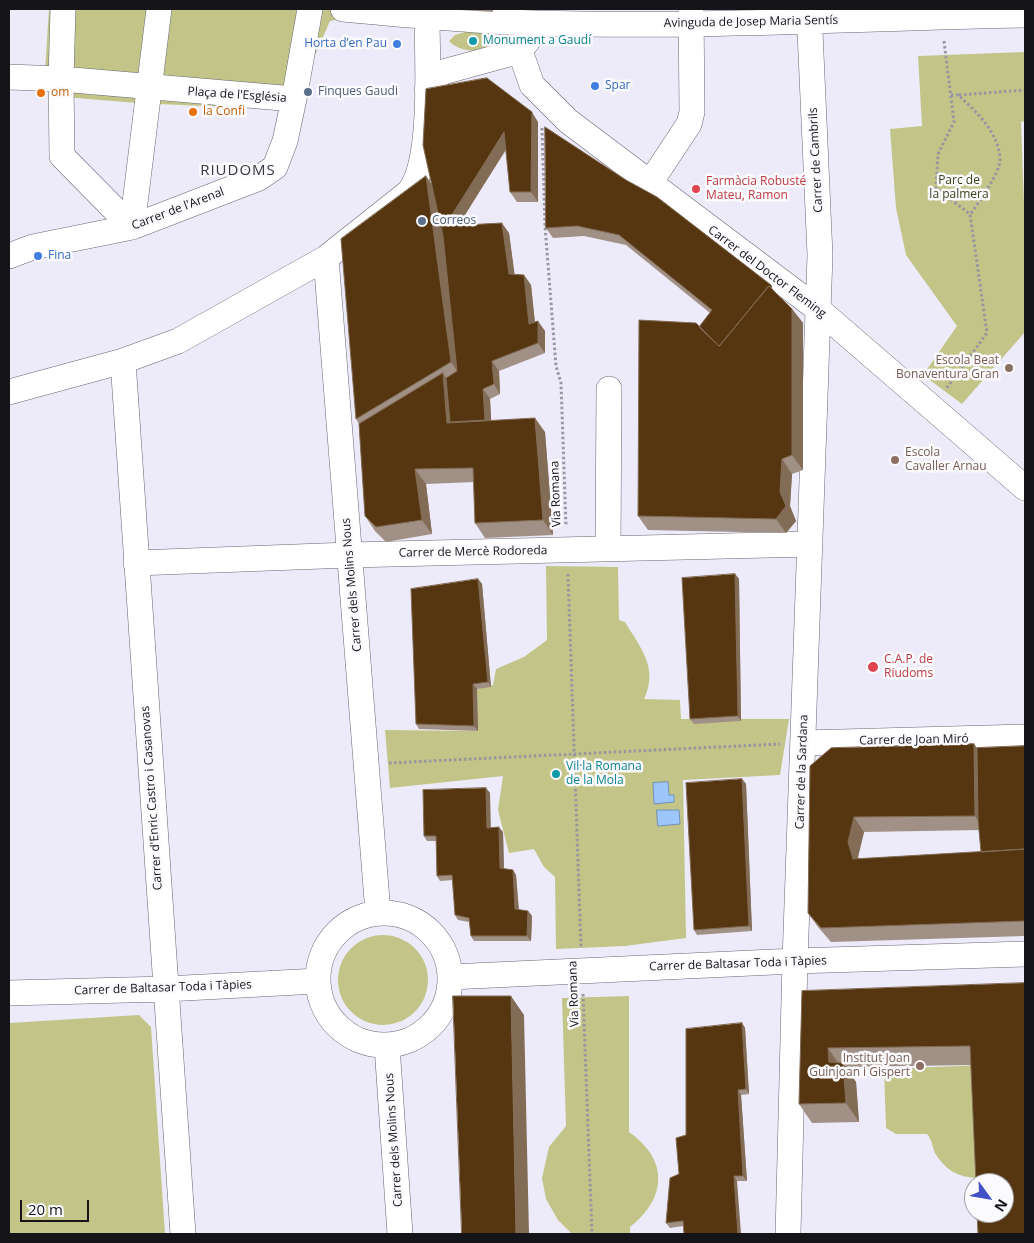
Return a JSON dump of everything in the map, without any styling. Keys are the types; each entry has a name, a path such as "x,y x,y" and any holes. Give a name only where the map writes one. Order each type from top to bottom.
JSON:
{"street":[{"path":"62,9 60,79 62,156 132,227"},
{"path":"132,227 159,9"},
{"name":"Plaça de l'Església","path":"9,77 60,79 294,99 310,9"},
{"path":"9,392 123,361 178,341 326,258 409,192 416,184 423,156 427,90 427,17 343,9"},
{"name":"Avinguda de Josep Maria Sentís","path":"427,17 810,15 940,12 1025,14"},
{"name":"Carrer de Cambrils","path":"810,15 820,256 819,310"},
{"path":"427,90 434,79 444,72 520,52 530,37 539,16"},
{"path":"650,183 688,124 692,112 691,16"},
{"name":"Carrer del Doctor Fleming","path":"520,52 532,85 568,122 819,310 1025,488"},
{"name":"Carrer de l'Arenal","path":"9,256 34,247 132,227 259,178 275,167 285,141 294,99"},
{"name":"Carrer dels Molins Nous","path":"326,258 378,913"},
{"name":"Carrer de la Sardana","path":"788,1234 795,961 819,310"},
{"name":"Carrer d'Enric Castro i Casanovas","path":"123,361 183,1234"},
{"path":"608,549 609,389"},
{"name":"Carrer de Mercè Rodoreda","path":"136,563 349,555 810,544"},
{"name":"Carrer de Joan Miró","path":"804,743 1025,737"},
{"path":"378,913 409,918 422,925 434,935 448,962 450,978 445,1006 427,1030 415,1038 387,1046 369,1044 353,1038 339,1028 328,1015 321,999 318,981 325,949 334,936 347,925 362,917 378,913"},
{"name":"Carrer de Baltasar Toda i Tàpies","path":"450,978 795,961 1025,954"},
{"name":"Carrer de Baltasar Toda i Tàpies","path":"9,993 166,989 318,981"},
{"name":"Carrer dels Molins Nous","path":"387,1046 400,1234"}],"path":[{"path":"940,12 954,122 938,154 936,188 970,216"},
{"path":"951,95 1025,90"},
{"path":"932,407 987,333 970,216 990,184 1000,161 994,136 958,95"},
{"name":"Via Romana","path":"545,98 542,130 545,226 556,366 561,384 592,1234"},
{"path":"366,764 804,743"}],"green space":[{"path":"49,9 353,9 352,17 330,21 291,110 137,103 64,97 44,87"},
{"path":"468,31 483,33 494,39 494,43 484,49 471,51 459,48 449,41 455,35"},
{"name":"Parc de la palmera","path":"1025,52 1025,121 1021,122 1025,230 1025,332 962,404 923,375 957,326 906,255 896,208 890,129 922,126 918,56"},
{"path":"546,566 618,567 619,620 625,622 642,649 649,668 648,688 644,699 680,700 681,719 789,719 780,775 683,780 686,938 625,946 556,949 555,877 544,867 534,849 509,853 498,810 503,776 390,788 385,730 478,731 477,689 493,685 496,669 524,657 547,640"},
{"path":"383,935 400,939 415,948 424,963 428,980 424,997 415,1012 400,1021 383,1025 366,1021 351,1012 342,997 338,980 342,963 351,948 366,939"},
{"path":"629,996 629,1132 642,1143 657,1167 656,1192 651,1204 630,1227 630,1234 572,1234 558,1220 546,1199 542,1178 549,1147 566,1126 562,998"},
{"path":"139,1015 151,1027 165,1234 9,1234 9,1023"},
{"path":"983,1065 978,1173 964,1173 964,1176 953,1172 939,1159 927,1134 896,1134 886,1128 884,1069"}],"water":[{"path":"668,782 669,795 674,795 674,802 654,804 653,783"},
{"path":"657,810 679,810 680,824 658,826"}],"building":[{"path":"487,78 532,112 531,192 510,192 504,132 445,226 502,223 509,274 524,275 529,324 538,321 538,343 492,361 494,384 483,389 485,420 450,422 446,378 457,371 443,236 423,145 426,89"},
{"path":"545,127 626,180 657,197 771,285 772,289 769,286 719,346 699,327 712,310 619,235 577,226 546,228"},
{"path":"426,176 451,362 356,419 341,239"},
{"path":"769,286 792,309 792,455 782,459 780,492 786,506 776,519 638,516 639,320 696,323 719,346"},
{"path":"443,373 447,423 535,418 543,520 475,523 473,468 415,469 422,520 376,527 365,516 359,424"},
{"path":"735,574 738,716 690,719 682,578"},
{"path":"478,579 488,682 473,684 474,726 416,724 411,589"},
{"path":"974,744 975,816 854,817 848,842 853,859 1025,849 1025,921 821,928 808,913 810,766 831,748"},
{"path":"1025,746 1025,849 981,852 978,820 977,748"},
{"path":"742,779 749,926 694,930 686,783"},
{"path":"486,788 487,828 499,827 500,868 513,870 515,909 528,911 527,936 471,936 469,918 455,915 452,875 437,876 436,836 424,836 423,790"},
{"path":"1025,983 1025,1234 978,1234 977,1223 1014,1223 1014,1173 976,1173 970,1046 828,1048 829,1062 843,1063 846,1103 799,1104 802,991"},
{"path":"453,996 511,996 516,1234 462,1234"},
{"path":"742,1023 746,1089 738,1090 743,1176 734,1176 738,1234 684,1234 683,1221 666,1223 670,1178 679,1174 676,1138 686,1135 686,1029"}],"place":[{"name":"Monument a Gaudí","path":"473,41"},
{"name":"Horta d’en Pau","path":"397,44"},
{"name":"Spar","path":"595,86"},
{"name":"Finques Gaudi","path":"308,92"},
{"name":"om","path":"41,93"},
{"name":"la Confi","path":"193,112"},
{"name":"Farmàcia Robusté Mateu, Ramon","path":"696,189"},
{"name":"Correos","path":"422,221"},
{"name":"Fina","path":"38,256"},
{"name":"Escola Beat Bonaventura Gran","path":"1009,368"},
{"name":"Escola Cavaller Arnau","path":"895,460"},
{"name":"C.A.P. de Riudoms","path":"873,667"},
{"name":"Vil·la Romana de la Mola","path":"556,774"},
{"name":"Institut Joan Guinjoan i Gispert","path":"920,1066"}],"district":[{"name":"RIUDOMS","path":"238,171"}]}
